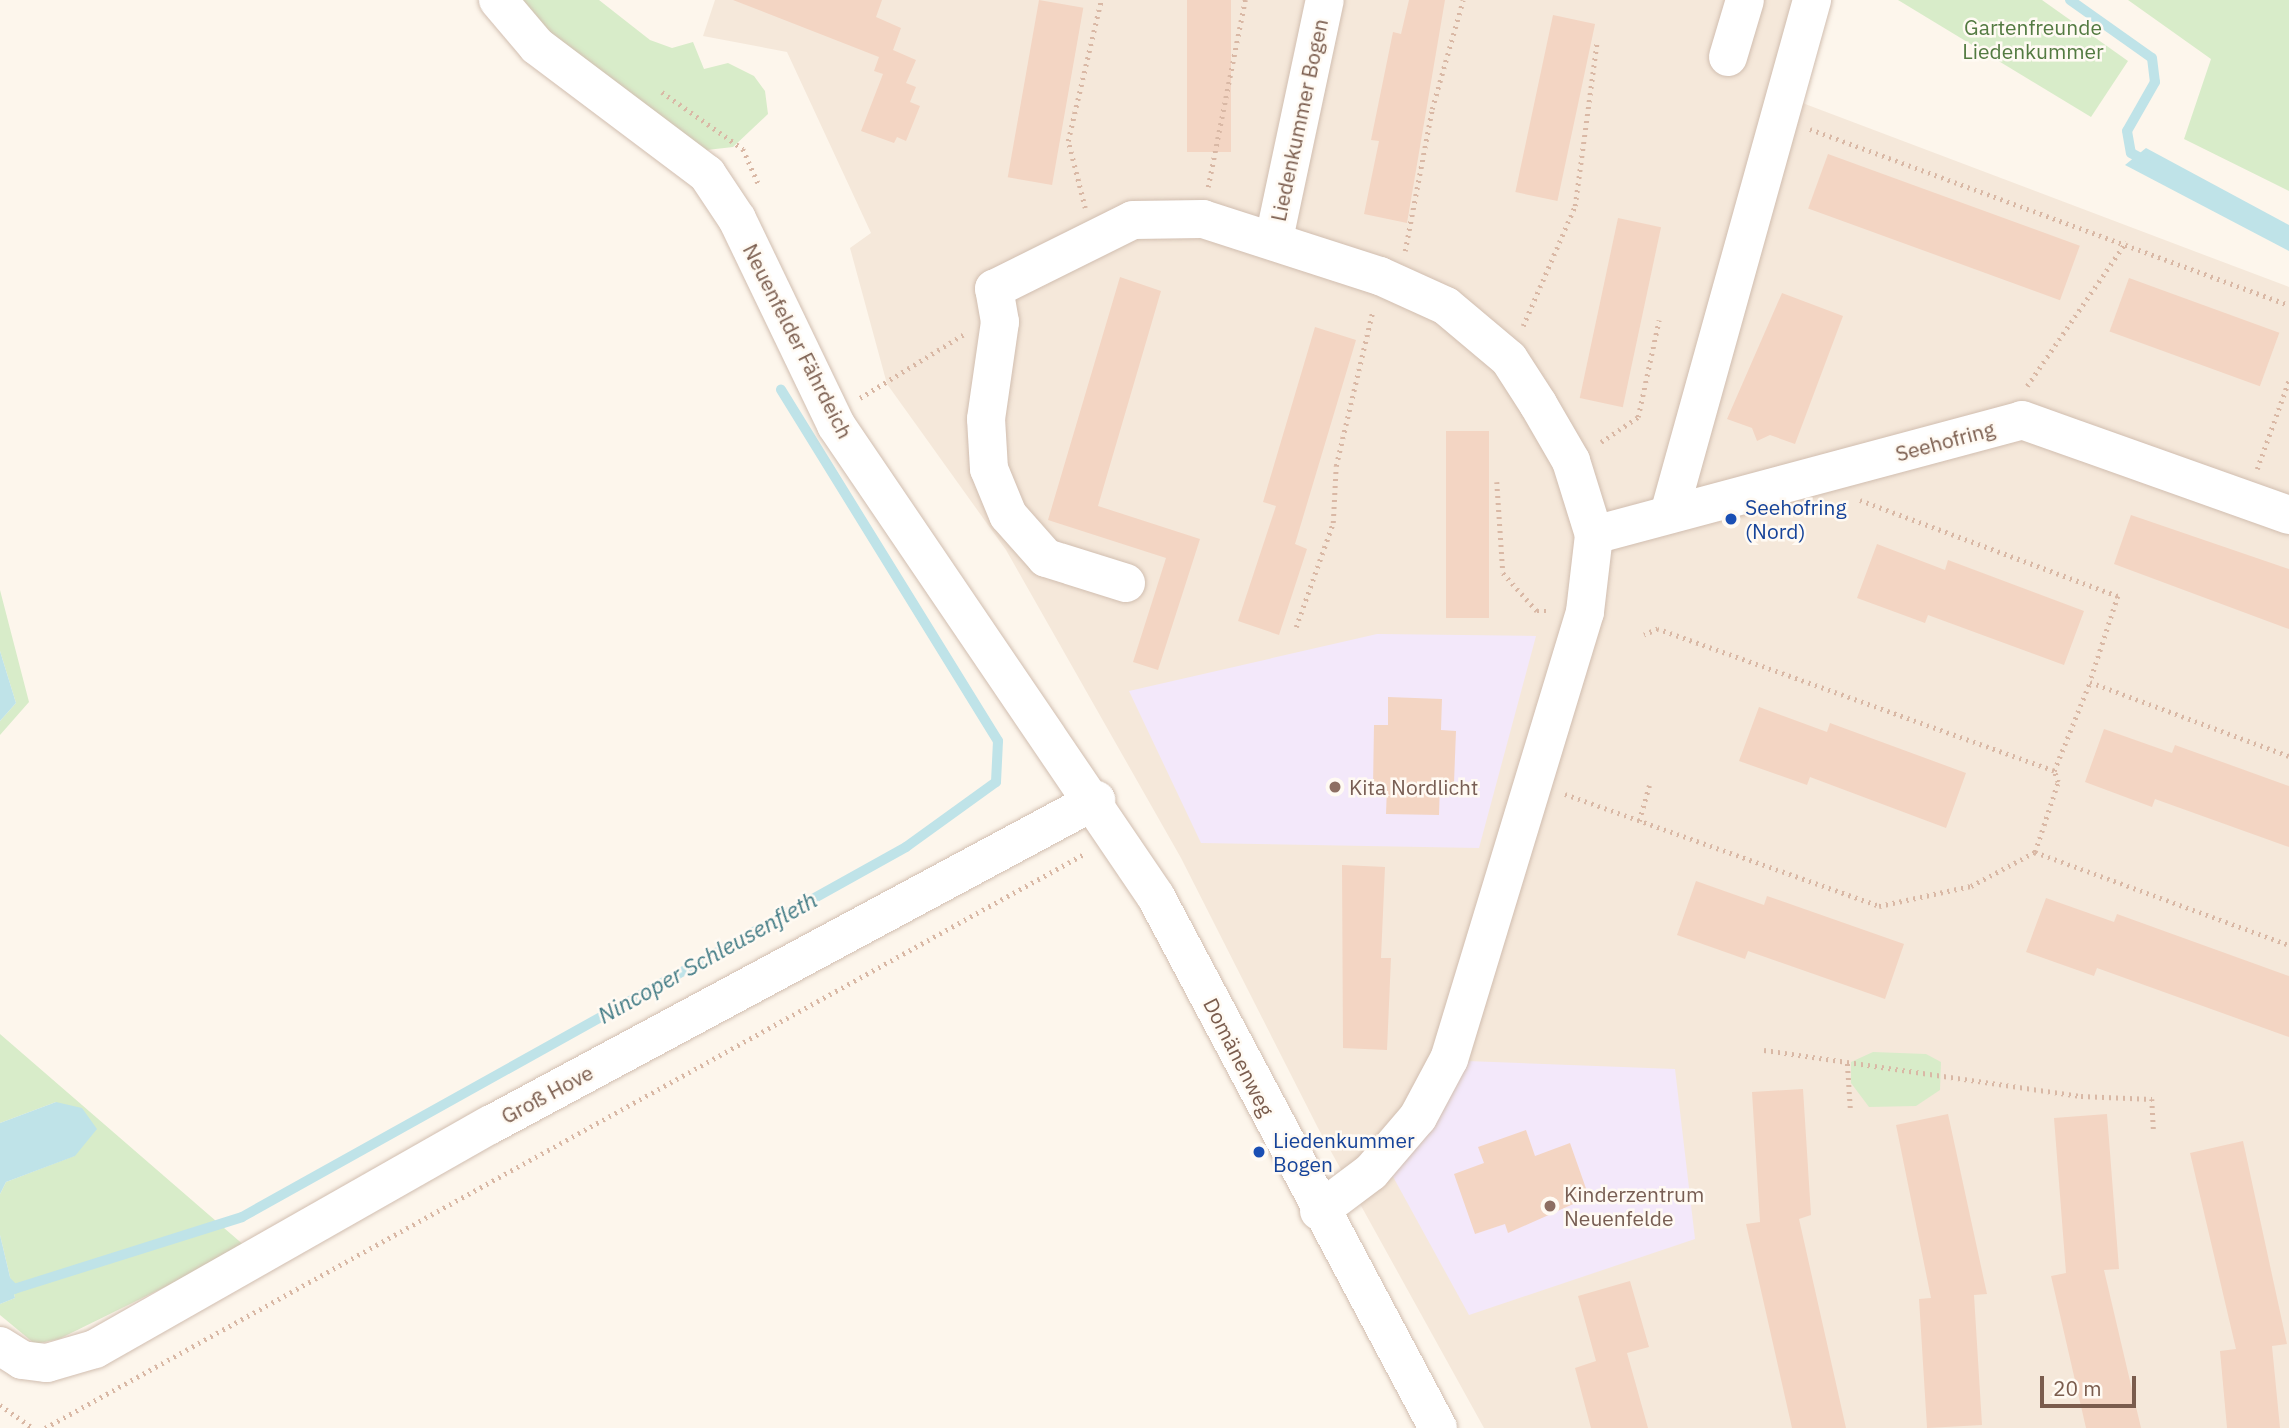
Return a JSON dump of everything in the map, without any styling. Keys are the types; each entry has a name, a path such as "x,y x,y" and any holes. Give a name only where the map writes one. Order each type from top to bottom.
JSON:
{"street":[{"name":"Neuenfelder Fährdeich","path":"498,0 537,46 707,174 737,219 836,425 1096,800"},
{"name":"Liedenkummer Bogen","path":"1274,239 1325,0"},
{"path":"1728,57 1745,0"},
{"path":"1669,514 1812,0"},
{"name":"Liedenkummer Bogen","path":"1126,583 1046,558 1008,515 989,469 986,419 1000,322 994,289 1092,236 1133,220 1203,219 1274,239 1390,280 1446,306 1509,359 1571,461 1594,535 1585,612 1449,1059 1418,1117 1371,1172 1319,1211"},
{"name":"Seehofring","path":"1594,535 2022,420 2289,515"},
{"name":"Domänenweg","path":"1096,800 1156,898 1319,1211 1438,1428"},
{"name":"Groß Hove","path":"0,1346 22,1360 47,1363 95,1349 502,1118 1096,800"}],"path":[{"path":"1092,236 1068,141 1101,0"},
{"path":"1203,219 1245,0"},
{"path":"1296,628 1333,523 1336,466 1390,280 1432,109 1463,0"},
{"path":"1509,359 1575,206 1597,42"},
{"path":"1779,119 2126,242 2289,305"},
{"path":"2022,420 2021,393 2126,242"},
{"path":"1571,461 1638,417 1659,320"},
{"path":"859,399 966,332"},
{"path":"2246,499 2289,380"},
{"path":"1497,482 1503,573 1537,611 1585,612"},
{"path":"1535,783 1879,906 1971,886 2035,852 2058,782 2054,771 2090,682 2118,596 1853,497"},
{"path":"1644,635 1658,629 2054,771"},
{"path":"2090,682 2289,756"},
{"path":"1639,821 1649,785"},
{"path":"45,1428 1083,859 1096,800"},
{"path":"2035,852 2289,945"},
{"path":"1764,1049 2081,1096 2152,1099 2154,1132"},
{"path":"1847,1062 1850,1108"},
{"path":"0,1405 33,1428"}],"shaded area":[{"path":"715,0 1802,0 1776,93 2289,287 2289,1428 1484,1428 1318,1128 1181,858 1006,550 887,384 850,248 871,233 787,52 703,36"},
{"name":"Kita Nordlicht","path":"1377,634 1536,636 1479,848 1201,843 1129,691"},
{"name":"Kinderzentrum Neuenfelde","path":"1467,1061 1675,1069 1695,1239 1469,1315 1391,1173"}],"green space":[{"path":"515,0 599,0 650,40 672,48 693,42 704,69 728,63 754,76 765,91 768,114 733,147 698,151 598,78"},
{"name":"Gartenfreunde Liedenkummer","path":"1898,0 2042,0 2128,61 2091,117"},
{"path":"2128,0 2289,0 2289,191 2184,139 2211,59"},
{"path":"0,590 29,702 0,735 0,721 16,703 0,651"},
{"path":"0,1034 246,1247 59,1339 35,1344 0,1315 0,1304 15,1298 0,1235 0,1194 6,1182 74,1156 56,1102 0,1123"},
{"path":"1873,1052 1926,1054 1941,1062 1940,1090 1916,1106 1869,1107 1851,1083 1851,1062"}],"water":[{"path":"2146,148 2289,225 2289,251 2125,165"},
{"path":"0,651 16,703 0,721"},
{"path":"56,1102 82,1108 97,1129 75,1156 6,1182 0,1194 0,1123"},
{"path":"0,1235 15,1298 0,1304"}],"building":[{"path":"733,0 882,0 876,17 901,28 893,50 916,60 906,83 916,87 910,102 920,106 906,141 897,137 894,143 861,131 883,74 874,71 879,57"},
{"path":"1039,0 1083,8 1052,185 1008,177"},
{"path":"1187,0 1231,0 1231,152 1187,152"},
{"path":"1409,0 1445,0 1407,223 1364,214 1379,141 1371,140 1393,32 1401,34"},
{"path":"1553,15 1595,24 1557,201 1515,192"},
{"path":"1828,154 2080,246 2060,300 1808,209"},
{"path":"1618,218 1661,227 1623,407 1580,398"},
{"path":"1120,277 1161,291 1098,506 1200,539 1158,670 1133,662 1166,558 1048,520"},
{"path":"2129,278 2279,333 2260,386 2110,332"},
{"path":"1782,293 1843,316 1795,444 1770,435 1757,441 1752,428 1727,419"},
{"path":"1315,327 1356,340 1295,544 1307,549 1279,635 1238,621 1276,506 1263,502"},
{"path":"1446,431 1489,431 1489,618 1446,618"},
{"path":"2131,515 2289,569 2289,629 2114,564"},
{"path":"1877,544 1945,570 1948,560 2084,611 2064,665 1928,615 1925,623 1857,598"},
{"path":"1388,697 1442,699 1441,730 1456,731 1454,783 1440,783 1439,815 1386,814 1387,787 1373,787 1374,725 1388,725"},
{"path":"1759,707 1827,732 1830,723 1966,773 1946,828 1810,777 1807,785 1739,761"},
{"path":"2104,729 2172,753 2175,745 2289,786 2289,847 2155,799 2152,807 2085,782"},
{"path":"1342,865 1385,867 1381,958 1391,958 1387,1050 1343,1048"},
{"path":"1696,881 1764,905 1767,896 1904,944 1885,999 1748,951 1745,959 1677,935"},
{"path":"2046,898 2114,922 2117,914 2289,976 2289,1037 2097,968 2094,976 2026,952"},
{"path":"1803,1089 1811,1215 1799,1219 1846,1428 1792,1428 1746,1224 1760,1222 1752,1092"},
{"path":"1948,1114 1987,1294 1974,1295 1982,1425 1927,1428 1919,1299 1931,1298 1896,1125"},
{"path":"2107,1114 2119,1269 2104,1270 2141,1428 2086,1428 2051,1276 2066,1273 2054,1118"},
{"path":"1526,1130 1535,1156 1570,1143 1589,1197 1508,1233 1505,1224 1475,1234 1454,1174 1484,1163 1478,1147"},
{"path":"2243,1141 2287,1344 2272,1346 2280,1428 2227,1428 2220,1351 2236,1349 2190,1153"},
{"path":"1630,1281 1649,1347 1627,1353 1648,1428 1591,1428 1575,1368 1596,1361 1578,1296"}],"waterway":[{"path":"2070,0 2152,58 2155,82 2127,131 2131,153 2146,161"},
{"name":"Nincoper Schleusenfleth","path":"0,1275 14,1289 242,1217 906,847 996,782 998,741 781,390"}],"place":[{"name":"Seehofring (Nord)","path":"1731,519"},
{"name":"Kita Nordlicht","path":"1335,787"},
{"name":"Liedenkummer Bogen","path":"1259,1152"},
{"name":"Kinderzentrum Neuenfelde","path":"1550,1206"}]}
